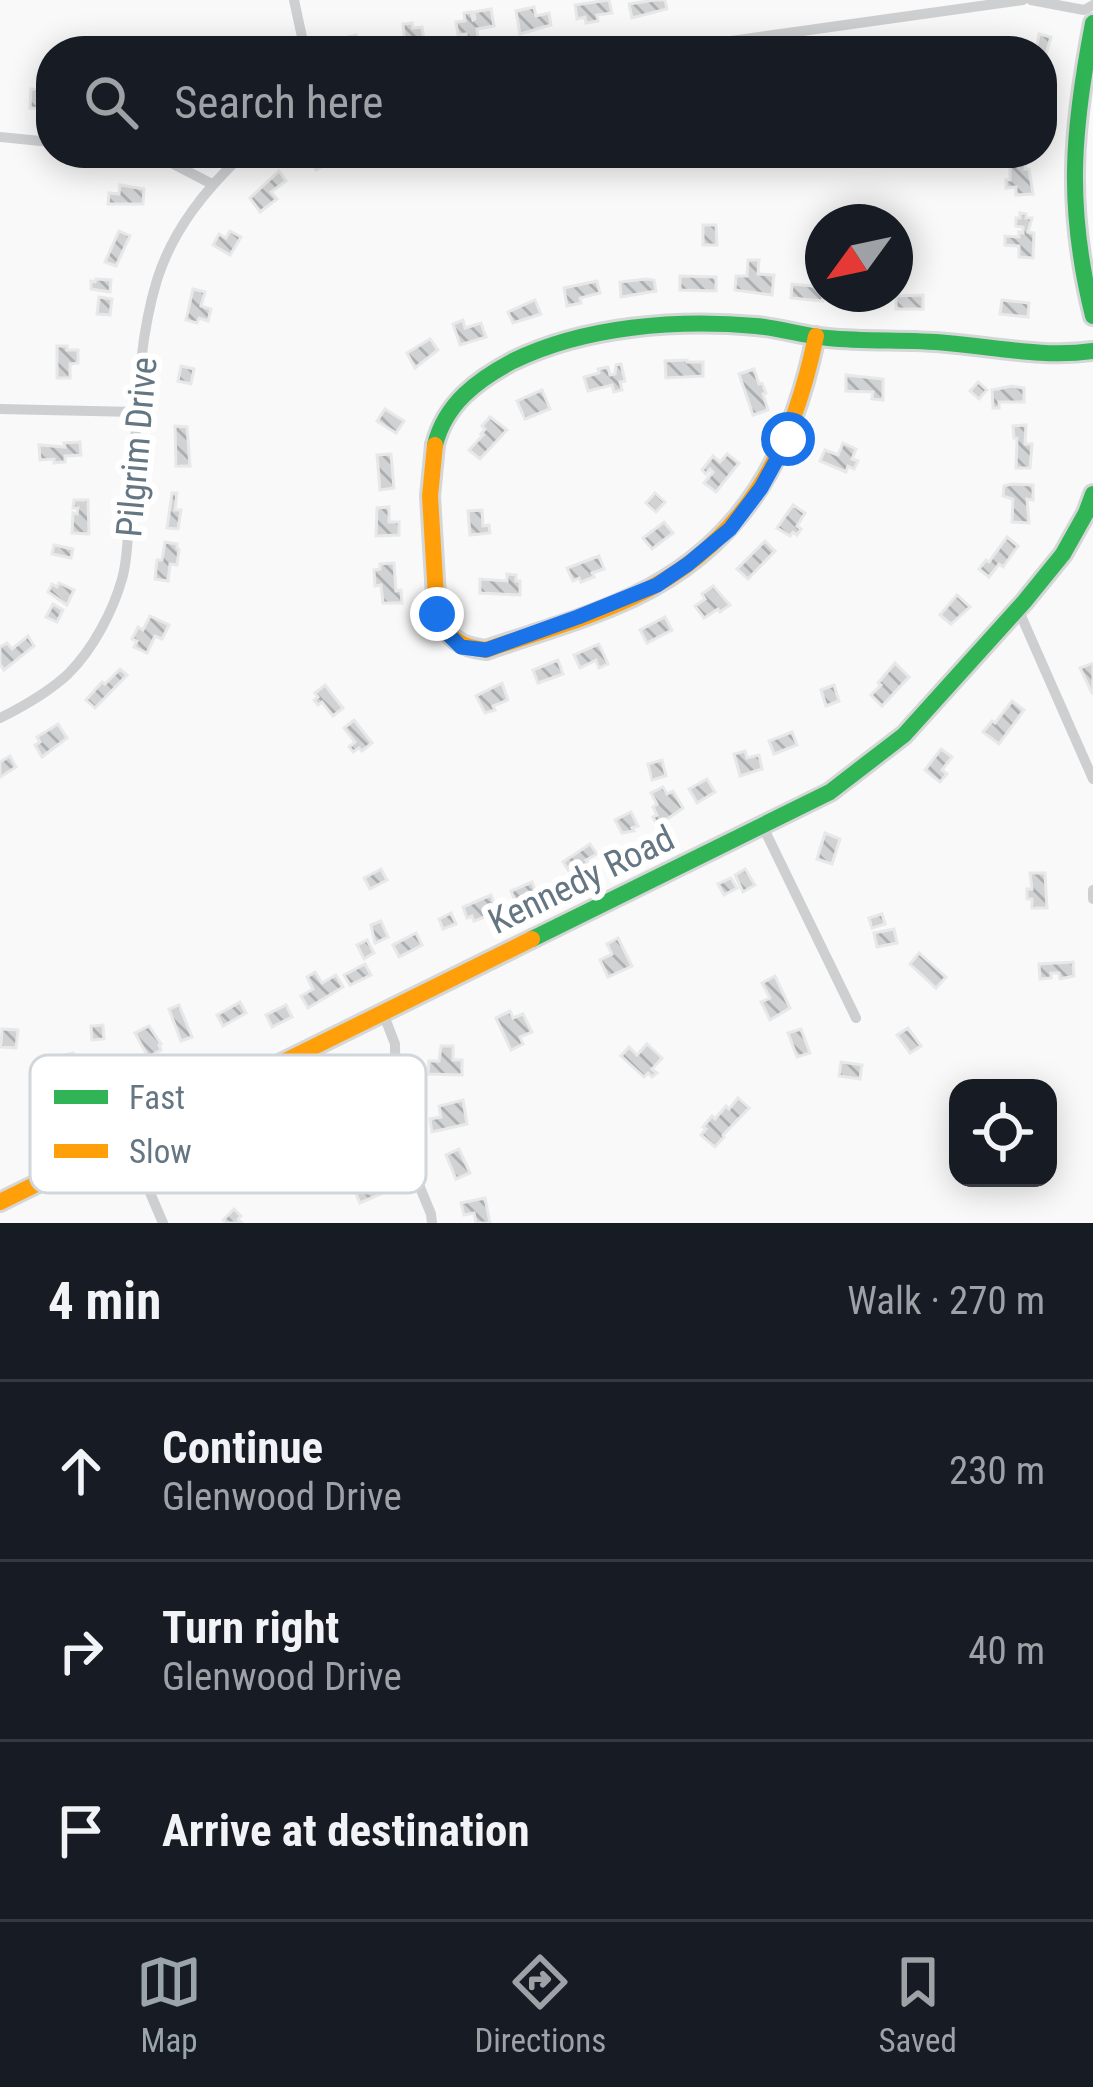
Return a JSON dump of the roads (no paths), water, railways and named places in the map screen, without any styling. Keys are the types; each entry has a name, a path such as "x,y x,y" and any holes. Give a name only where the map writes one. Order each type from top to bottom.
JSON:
{"street":[{"path":"294,0 302,36"},
{"path":"768,36 1027,0 1084,10 1093,5"},
{"path":"1093,23 1079,85 1072,160 1078,259 1093,316"},
{"path":"0,137 36,141"},
{"path":"181,168 212,184"},
{"name":"Pilgrim Drive","path":"0,718 50,689 72,670 106,619 123,577 136,412 158,278 183,223 229,168"},
{"path":"816,336 808,384 788,439 761,488 730,529 688,564 627,598 486,650 461,647 444,630 437,614 430,487 436,435 443,419 470,388 530,352 639,328 691,324 759,326 816,336 1028,352 1093,351"},
{"path":"0,409 136,412"},
{"name":"Kennedy Road","path":"298,1055 830,792 884,753 922,717 1018,609 1064,554 1093,494"},
{"path":"1018,609 1093,779"},
{"path":"763,827 856,1018"},
{"path":"1093,890 1093,899"},
{"path":"383,1013 395,1055"},
{"name":"Kennedy Road","path":"0,1202 30,1187"},
{"path":"150,1193 163,1223"},
{"path":"422,1193 432,1223"}]}
